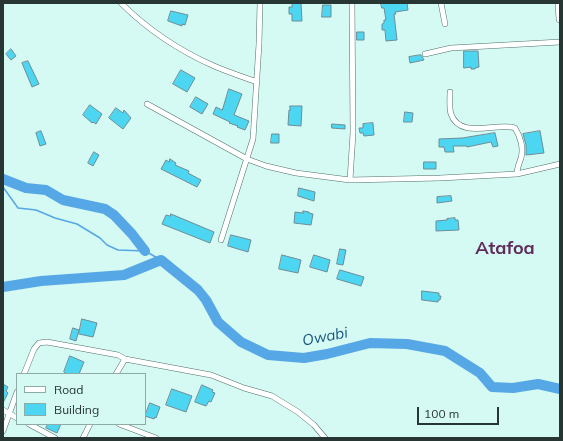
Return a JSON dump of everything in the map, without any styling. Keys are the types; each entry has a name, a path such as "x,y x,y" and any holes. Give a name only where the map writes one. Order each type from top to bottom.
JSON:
{"main road":[{"path":"559,3 560,19"}],"street":[{"path":"121,3 131,13 173,44 214,66 257,82"},
{"path":"221,240 253,139 260,3"},
{"path":"350,180 353,133 352,3"},
{"path":"441,3 444,24"},
{"path":"425,54 451,48 560,42"},
{"path":"450,92 451,113 456,122 463,126 474,129 515,128 522,146 517,174"},
{"path":"147,104 247,159 266,166 296,173 350,180 440,178 517,174 560,164"},
{"path":"24,373 34,349 39,343 48,342 211,376 272,396 298,412 314,425 326,438"},
{"path":"117,373 125,359"},
{"path":"3,431 6,412 16,394"},
{"path":"6,412 16,417"},
{"path":"31,425 55,438"},
{"path":"84,438 90,425"},
{"path":"122,425 156,438"}],"building":[{"path":"292,3 301,3 302,21 292,21 292,14 289,14 289,7 292,7"},
{"path":"381,3 407,3 408,10 395,12 396,14 394,14 397,40 386,41 385,30 382,30 382,24 384,23 384,20 386,20 384,8 382,8"},
{"path":"323,5 331,5 331,17 322,17"},
{"path":"171,11 188,15 185,25 182,24 182,26 168,21"},
{"path":"357,32 364,32 364,40 357,40"},
{"path":"11,49 16,56 11,60 6,54"},
{"path":"464,51 478,51 479,67 475,69 471,69 471,67 464,68"},
{"path":"421,55 424,60 410,63 409,57"},
{"path":"28,61 39,84 32,87 22,63"},
{"path":"181,70 195,78 187,92 173,84"},
{"path":"229,89 242,94 234,115 249,121 245,130 213,114 216,107 222,110"},
{"path":"196,97 208,104 202,114 190,107"},
{"path":"90,105 102,114 96,124 93,122 92,123 83,115"},
{"path":"290,106 302,106 301,126 288,125"},
{"path":"116,108 123,113 124,110 131,118 123,129 109,118"},
{"path":"405,112 413,113 412,122 404,122"},
{"path":"373,123 374,135 364,136 363,133 360,133 359,128 363,128 363,124"},
{"path":"332,124 345,125 345,129 332,128"},
{"path":"41,131 46,144 40,146 36,133"},
{"path":"540,131 544,153 526,155 526,145 523,134"},
{"path":"495,133 498,146 493,147 491,142 467,147 453,146 454,152 445,152 444,147 439,147 439,139 462,138"},
{"path":"272,134 279,134 279,143 271,143"},
{"path":"94,152 99,155 93,166 88,163"},
{"path":"170,159 176,163 175,165 189,171 188,173 201,180 197,187 161,169 166,160 169,162"},
{"path":"424,162 436,162 436,169 424,169"},
{"path":"299,188 315,192 314,201 298,196"},
{"path":"451,196 452,201 437,203 437,197"},
{"path":"303,211 313,214 311,225 294,223 295,212 303,213"},
{"path":"171,214 214,232 210,243 162,224 166,215 170,216"},
{"path":"455,218 455,220 458,220 459,230 436,231 436,221"},
{"path":"231,235 251,240 248,252 228,246"},
{"path":"340,249 346,250 343,265 337,264"},
{"path":"282,255 301,260 298,273 279,269"},
{"path":"314,255 330,260 327,272 310,267"},
{"path":"340,270 364,277 361,286 337,279"},
{"path":"422,291 439,293 439,296 441,296 440,300 438,300 438,302 422,300"},
{"path":"82,319 97,323 93,337 79,334"},
{"path":"73,328 79,330 76,341 70,339"},
{"path":"70,356 84,362 79,373 64,372"},
{"path":"3,384 8,387 6,391 8,393 3,403"},
{"path":"202,385 213,390 212,392 215,393 211,402 209,401 206,406 195,402"},
{"path":"172,389 192,396 186,412 166,405"},
{"path":"150,403 160,407 156,418 155,417 154,419 146,416"},
{"path":"48,425 61,425 57,433 46,428"}],"waterway":[{"path":"3,179 26,188 46,190 63,200 105,209 114,215 132,234 145,251"},
{"path":"3,187 18,208 36,210 55,218 77,224 100,238 107,245 118,250 145,251 161,260"},
{"name":"Owabi","path":"3,287 41,281 124,275 161,260 198,290 206,300 218,322 241,342 268,355 304,358 370,343 407,344 445,351 480,373 492,387 513,388 538,384 560,389"}],"district":[{"name":"Atafoa","path":"505,249"}]}
